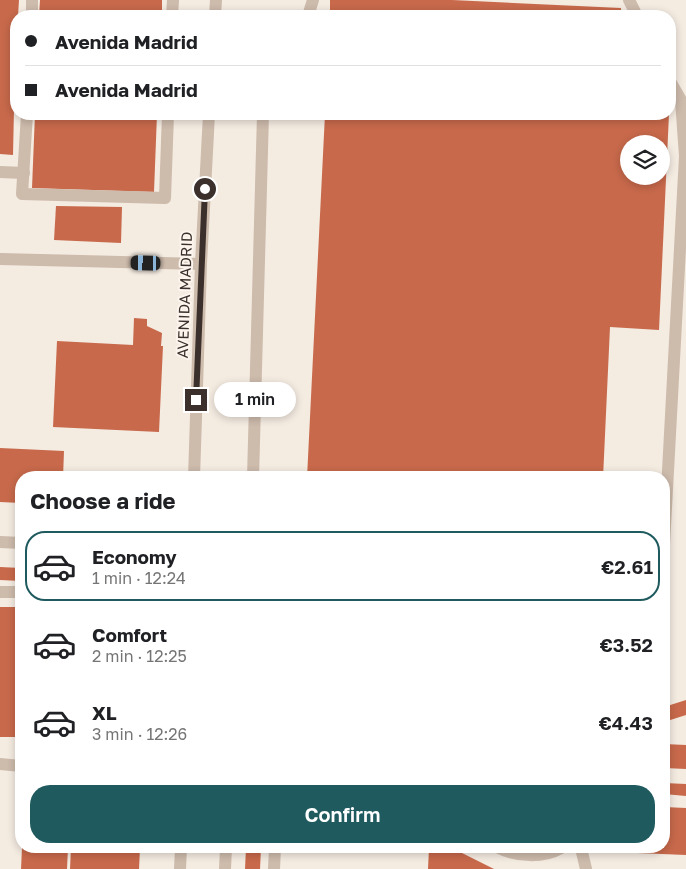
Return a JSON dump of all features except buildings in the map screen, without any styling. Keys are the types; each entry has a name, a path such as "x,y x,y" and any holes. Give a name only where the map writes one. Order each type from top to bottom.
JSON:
{"street":[{"path":"668,471 684,156 681,100 676,91"},
{"path":"27,120 22,194 165,198 168,120"},
{"name":"AVENIDA MADRID","path":"194,471 201,264 209,120"},
{"path":"253,471 263,120"},
{"path":"0,172 24,173"},
{"path":"0,259 201,264"},
{"path":"0,542 15,543"},
{"path":"0,592 15,592"},
{"path":"0,764 15,765"},
{"path":"180,869 181,853"},
{"path":"225,869 226,853"},
{"path":"274,869 275,853"},
{"path":"516,853 527,856 548,853"},
{"path":"583,853 586,869"}],"route":[{"path":"196,400 205,189"}]}
